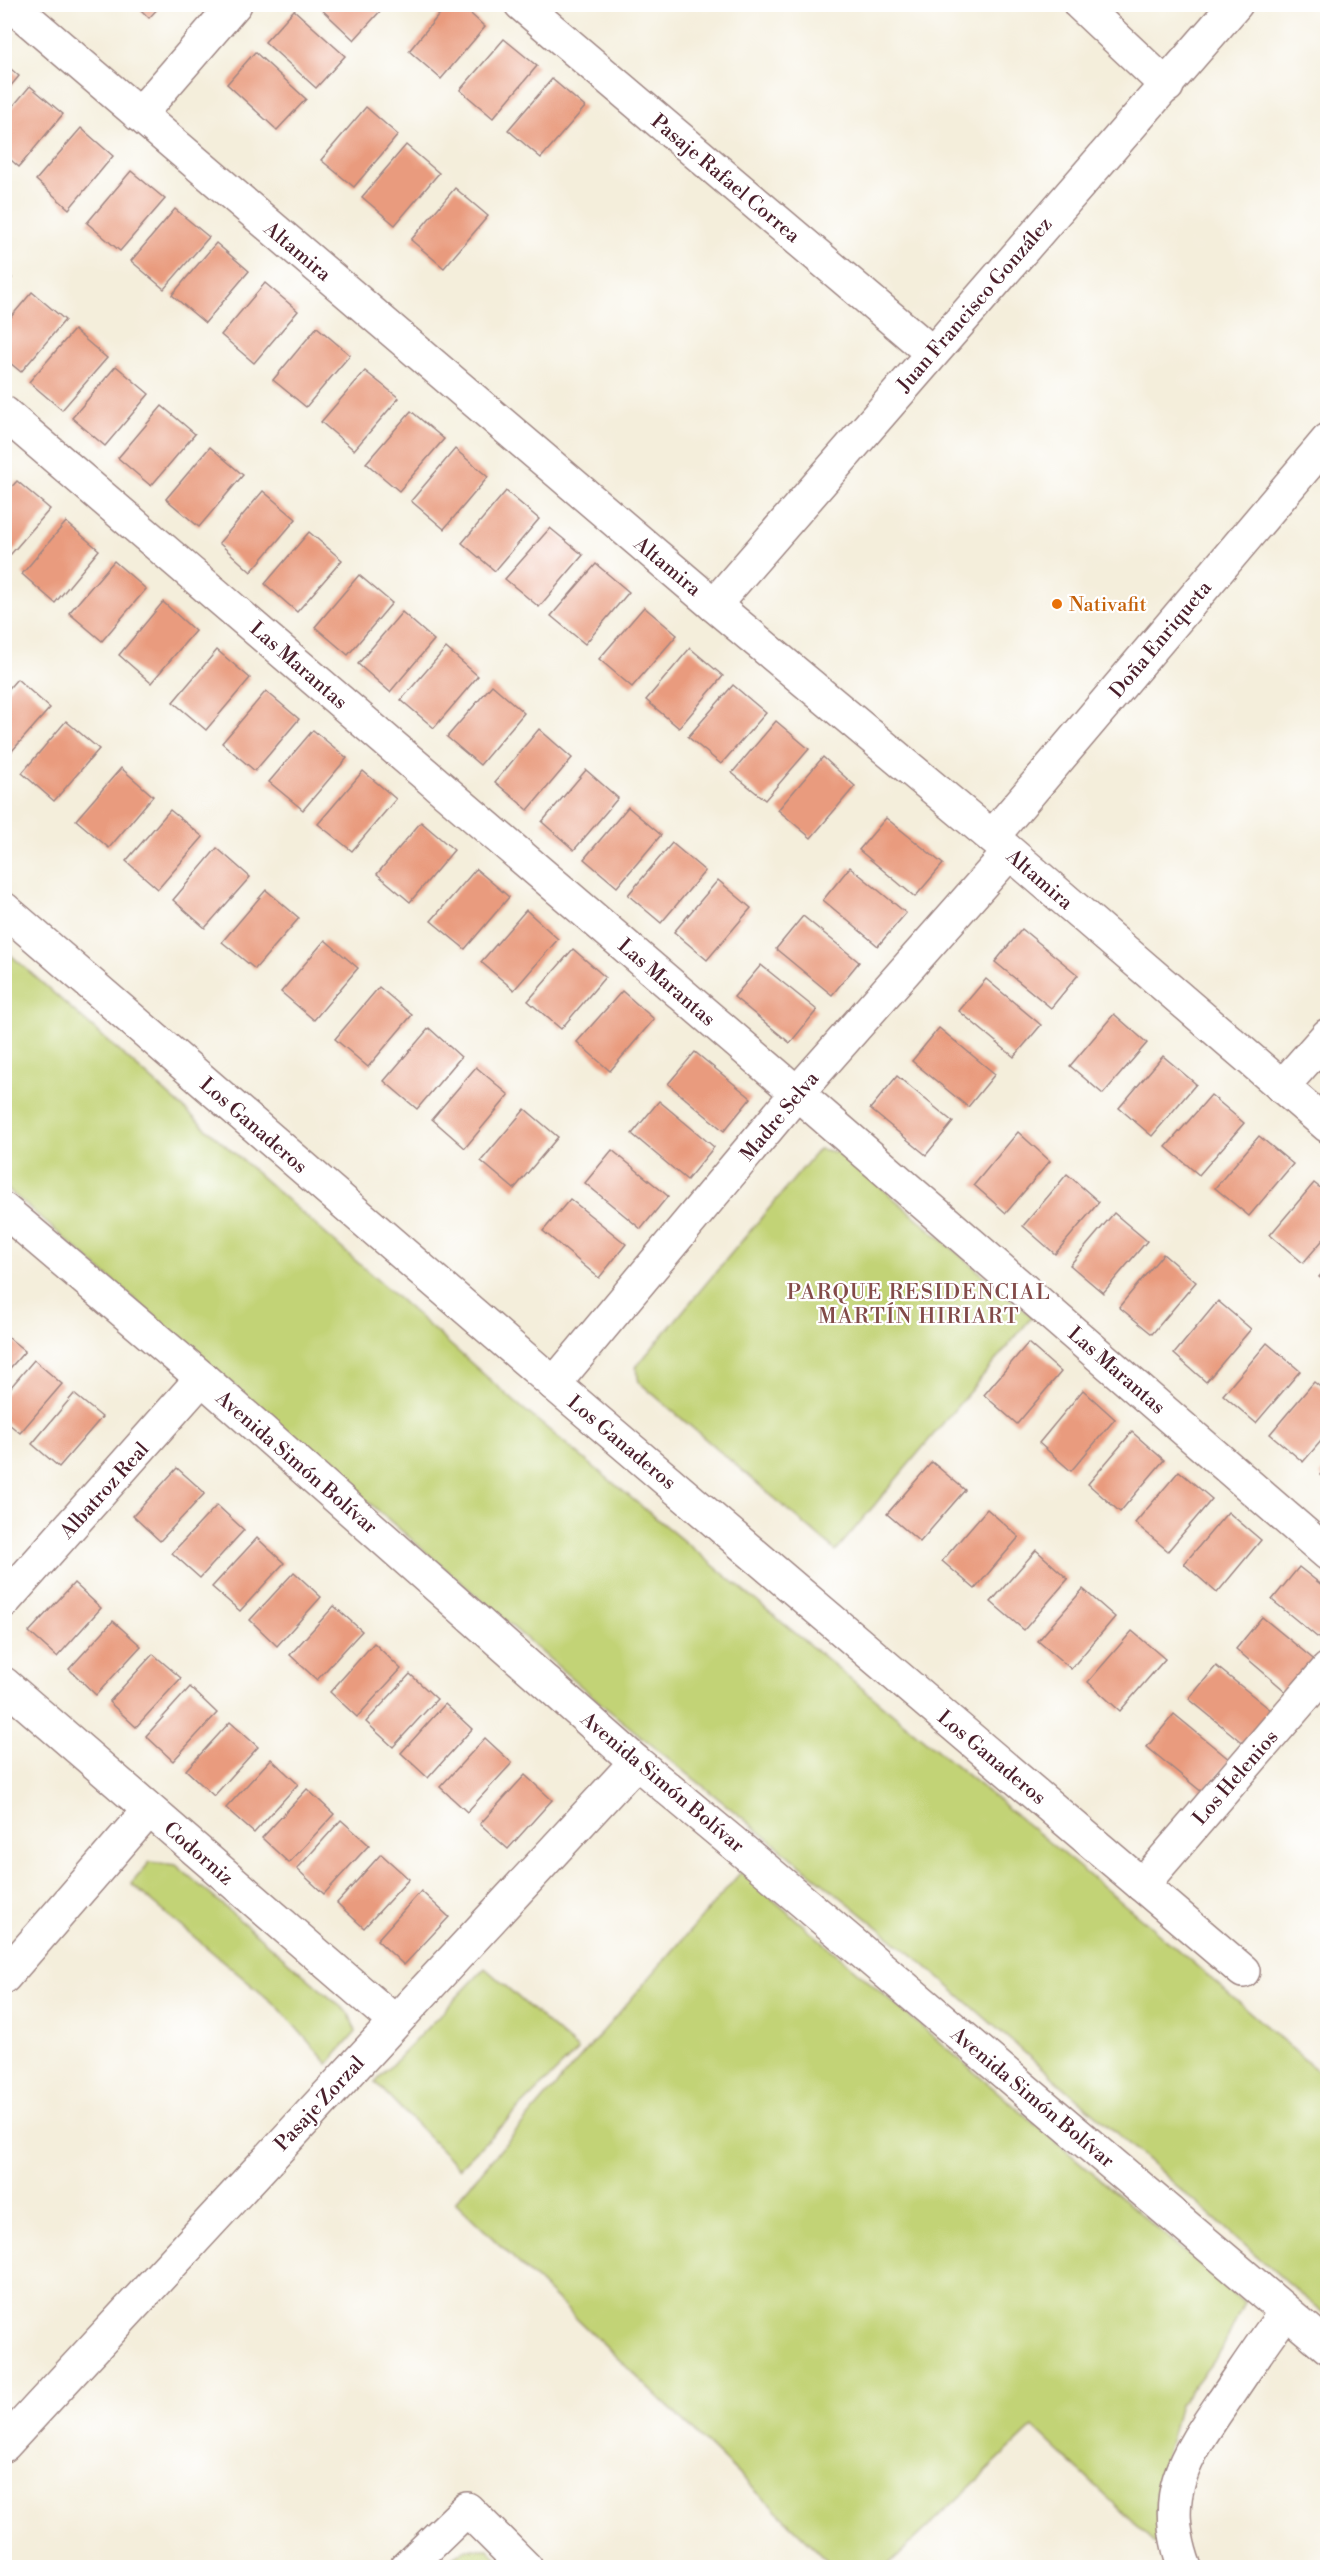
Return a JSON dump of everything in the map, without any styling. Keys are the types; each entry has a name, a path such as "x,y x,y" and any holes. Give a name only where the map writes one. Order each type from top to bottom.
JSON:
{"street":[{"name":"Altamira","path":"10,4 714,605 1001,845 1328,1126"},
{"path":"140,116 235,4"},
{"name":"Pasaje Rafael Correa","path":"521,4 932,352"},
{"path":"1080,4 1167,86"},
{"name":"Juan Francisco González","path":"714,605 1236,4"},
{"name":"Las Marantas","path":"4,413 797,1093 1328,1554"},
{"name":"Doña Enriqueta","path":"1001,845 1328,440"},
{"name":"Madre Selva","path":"554,1384 1001,845"},
{"name":"Los Ganaderos","path":"4,909 554,1384 1243,1971"},
{"path":"1282,1087 1328,1035"},
{"name":"Avenida Simón Bolívar","path":"4,1210 202,1378 636,1762 768,1870 1328,2346"},
{"name":"Albatroz Real","path":"4,1601 202,1378"},
{"name":"Los Helenios","path":"1142,1885 1328,1669"},
{"name":"Codorniz","path":"4,1684 394,2021"},
{"name":"Pasaje Zorzal","path":"4,2445 636,1762"},
{"path":"4,1977 149,1810"},
{"path":"1185,2568 1174,2514 1175,2494 1181,2469 1200,2435 1286,2312"},
{"path":"406,2568 467,2509 526,2568"}],"green space":[{"path":"5,950 515,1402 1148,1924 1327,2079 1327,2315 920,1961 606,1708 5,1187"},
{"path":"819,1149 841,1153 1032,1317 836,1551 639,1382 636,1367"},
{"path":"150,1862 176,1865 349,2014 356,2032 328,2064 279,2008 131,1884"},
{"path":"741,1872 1244,2303 1221,2351 1180,2404 1156,2494 1163,2550 1033,2427 886,2567 835,2567 455,2202"},
{"path":"485,1968 578,2050 459,2168 375,2082"},
{"path":"467,2549 488,2549 508,2568 444,2568 453,2557"}],"building":[{"path":"135,4 162,4 149,18"},
{"path":"316,4 379,4 383,8 354,40"},
{"path":"448,4 460,4 485,27 441,79 409,51"},
{"path":"294,10 345,56 316,88 265,42"},
{"path":"504,39 537,66 493,118 460,90"},
{"path":"255,52 306,99 277,130 227,84"},
{"path":"4,63 19,76 4,94"},
{"path":"552,79 585,107 541,158 508,130"},
{"path":"30,86 63,114 19,167 4,154 4,117"},
{"path":"366,107 398,135 354,187 321,160"},
{"path":"81,128 113,156 69,209 36,180"},
{"path":"406,145 439,173 395,225 362,197"},
{"path":"131,171 165,199 120,251 87,223"},
{"path":"455,188 488,216 444,268 411,240"},
{"path":"175,209 209,237 164,289 131,261"},
{"path":"216,243 249,271 205,323 172,295"},
{"path":"4,272 12,278 4,287"},
{"path":"265,283 298,311 254,363 221,335"},
{"path":"32,292 65,320 21,372 4,358 4,325"},
{"path":"317,327 350,355 306,407 273,380"},
{"path":"74,330 107,358 62,410 29,382"},
{"path":"116,366 149,394 105,446 72,418"},
{"path":"365,371 399,398 354,450 321,422"},
{"path":"162,406 195,434 151,486 118,458"},
{"path":"411,411 444,439 399,491 366,463"},
{"path":"210,447 243,475 199,527 166,499"},
{"path":"455,449 488,477 444,529 411,501"},
{"path":"17,481 50,509 4,562 4,495"},
{"path":"263,491 296,519 251,572 219,543"},
{"path":"506,491 539,519 495,571 462,543"},
{"path":"66,522 99,550 55,603 22,574"},
{"path":"550,528 583,555 539,607 505,579"},
{"path":"309,532 342,560 297,612 265,584"},
{"path":"114,561 146,589 102,641 69,613"},
{"path":"596,564 629,592 585,644 551,616"},
{"path":"359,575 392,603 348,655 315,627"},
{"path":"163,602 195,631 151,683 119,655"},
{"path":"644,607 677,635 632,687 599,659"},
{"path":"402,612 434,640 390,692 358,664"},
{"path":"446,648 478,676 434,728 401,700"},
{"path":"690,648 723,676 679,728 646,700"},
{"path":"217,650 250,678 206,730 173,702"},
{"path":"17,679 50,708 4,760 4,694"},
{"path":"492,685 524,713 480,765 447,737"},
{"path":"733,685 766,713 721,764 688,737"},
{"path":"266,691 299,719 255,771 222,743"},
{"path":"66,721 99,749 54,801 22,773"},
{"path":"776,721 809,749 765,800 732,773"},
{"path":"539,729 572,758 528,810 495,782"},
{"path":"313,730 347,758 303,810 269,782"},
{"path":"823,757 855,786 811,838 778,810"},
{"path":"121,768 153,796 109,848 76,820"},
{"path":"586,770 618,798 574,850 542,822"},
{"path":"363,771 396,799 352,851 318,824"},
{"path":"628,807 661,835 617,887 584,859"},
{"path":"170,810 203,837 158,889 126,861"},
{"path":"886,818 943,864 915,897 859,850"},
{"path":"421,822 454,850 410,902 377,874"},
{"path":"672,843 705,871 661,923 628,895"},
{"path":"217,848 250,877 205,928 173,900"},
{"path":"850,867 906,913 878,946 823,900"},
{"path":"476,869 509,897 465,949 431,921"},
{"path":"718,880 751,908 707,960 674,932"},
{"path":"266,890 299,918 255,969 222,942"},
{"path":"526,910 558,939 514,990 481,962"},
{"path":"803,916 859,962 832,995 776,949"},
{"path":"1022,929 1078,975 1051,1008 995,962"},
{"path":"325,940 358,968 314,1020 281,992"},
{"path":"573,949 605,977 561,1029 528,1001"},
{"path":"761,965 817,1010 790,1043 734,997"},
{"path":"986,979 1041,1025 1014,1057 959,1011"},
{"path":"379,987 412,1015 368,1067 335,1039"},
{"path":"622,991 654,1019 610,1071 577,1042"},
{"path":"1114,1014 1147,1043 1103,1094 1070,1066"},
{"path":"429,1028 461,1057 417,1109 384,1081"},
{"path":"939,1028 995,1074 968,1107 912,1061"},
{"path":"695,1052 751,1098 724,1131 668,1084"},
{"path":"1163,1056 1196,1084 1152,1136 1119,1108"},
{"path":"476,1067 509,1095 465,1148 432,1119"},
{"path":"897,1076 953,1122 926,1155 870,1109"},
{"path":"1211,1095 1244,1123 1199,1175 1166,1147"},
{"path":"659,1101 714,1147 687,1180 632,1134"},
{"path":"525,1109 558,1137 514,1189 481,1161"},
{"path":"1018,1132 1050,1161 1006,1213 974,1185"},
{"path":"1259,1136 1293,1164 1249,1216 1215,1188"},
{"path":"612,1150 668,1196 641,1229 585,1183"},
{"path":"1067,1174 1099,1202 1055,1254 1023,1226"},
{"path":"1314,1183 1328,1194 1328,1234 1303,1263 1270,1235"},
{"path":"570,1199 626,1244 599,1278 543,1231"},
{"path":"1114,1213 1147,1241 1103,1293 1070,1265"},
{"path":"1163,1254 1196,1282 1152,1334 1119,1307"},
{"path":"1328,1267 1328,1284 1319,1277"},
{"path":"1218,1301 1251,1329 1206,1382 1174,1354"},
{"path":"4,1334 25,1351 4,1375"},
{"path":"1028,1343 1061,1372 1017,1424 984,1395"},
{"path":"1267,1343 1300,1371 1256,1423 1223,1395"},
{"path":"34,1360 62,1384 20,1433 4,1420 4,1395"},
{"path":"1314,1382 1328,1393 1328,1433 1303,1462 1270,1434"},
{"path":"1083,1390 1115,1419 1071,1471 1039,1443"},
{"path":"74,1394 102,1417 59,1467 32,1444"},
{"path":"1132,1432 1164,1460 1120,1512 1088,1484"},
{"path":"932,1462 965,1490 920,1542 887,1514"},
{"path":"1328,1466 1328,1482 1320,1475"},
{"path":"177,1468 205,1493 160,1541 133,1516"},
{"path":"1179,1471 1212,1499 1168,1551 1135,1523"},
{"path":"217,1505 244,1530 200,1578 172,1553"},
{"path":"987,1509 1019,1537 975,1589 942,1561"},
{"path":"1228,1512 1261,1540 1217,1593 1184,1564"},
{"path":"257,1538 284,1563 240,1611 212,1587"},
{"path":"1036,1550 1068,1579 1024,1630 991,1602"},
{"path":"1299,1567 1328,1590 1328,1646 1272,1600"},
{"path":"294,1572 321,1597 277,1646 250,1620"},
{"path":"74,1583 101,1608 57,1657 29,1632"},
{"path":"1083,1589 1115,1617 1071,1669 1038,1641"},
{"path":"334,1606 362,1631 317,1680 290,1655"},
{"path":"1262,1617 1318,1663 1291,1696 1236,1649"},
{"path":"113,1621 141,1646 96,1695 69,1669"},
{"path":"1132,1631 1165,1659 1120,1711 1088,1682"},
{"path":"374,1643 401,1669 357,1717 330,1692"},
{"path":"153,1654 181,1678 136,1727 109,1702"},
{"path":"1216,1666 1272,1711 1245,1745 1189,1699"},
{"path":"410,1674 437,1699 393,1747 366,1722"},
{"path":"190,1687 217,1713 173,1761 146,1736"},
{"path":"445,1704 472,1729 428,1778 401,1753"},
{"path":"1174,1714 1230,1760 1203,1793 1147,1747"},
{"path":"230,1722 258,1747 214,1796 186,1770"},
{"path":"485,1738 512,1763 467,1812 440,1787"},
{"path":"271,1759 298,1784 254,1833 226,1808"},
{"path":"525,1775 552,1800 508,1849 480,1824"},
{"path":"307,1789 334,1814 289,1863 262,1838"},
{"path":"341,1820 369,1845 324,1894 297,1869"},
{"path":"381,1854 409,1879 364,1928 337,1903"},
{"path":"421,1891 449,1917 404,1965 377,1940"}],"place":[{"name":"Nativafit","path":"1057,604"}],"district":[{"name":"PARQUE RESIDENCIAL MARTÍN HIRIART","path":"919,1304"}]}
